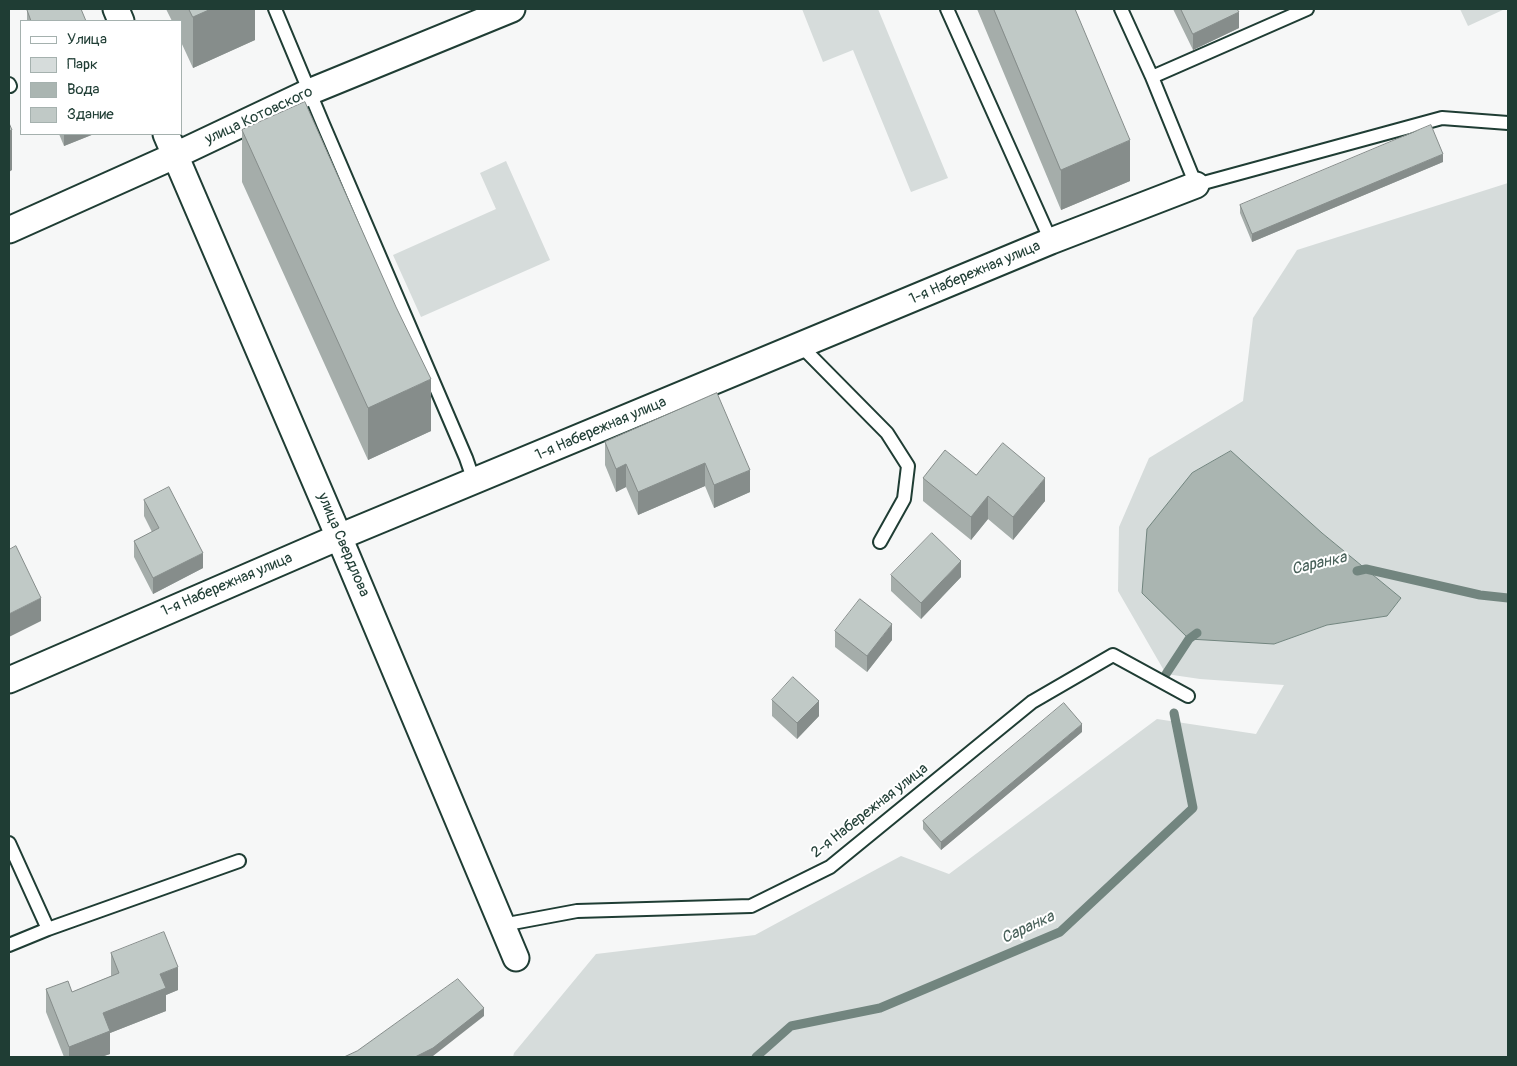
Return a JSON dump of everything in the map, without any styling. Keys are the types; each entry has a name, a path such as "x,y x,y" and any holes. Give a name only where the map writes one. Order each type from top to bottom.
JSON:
{"street":[{"name":"улица Котовского","path":"9,230 170,145 309,92 512,9"},
{"name":"улица Свердлова","path":"170,145 339,536 516,958"},
{"name":"1-я Набережная улица","path":"9,680 339,536 1051,241 1196,185"}],"lane":[{"path":"275,9 466,458 474,481"},
{"path":"947,9 1051,241"},
{"path":"1121,9 1196,185 1442,118 1508,123"},
{"path":"1152,78 1307,9"},
{"path":"801,346 887,433 908,466 904,498 880,542"},
{"name":"2-я Набережная улица","path":"502,925 577,911 751,906 830,867 1032,702 1113,655 1188,696"},
{"path":"9,843 48,929"},
{"path":"9,945 48,929 239,861"}],"green space":[{"path":"802,9 878,9 948,178 911,192 853,50 823,62"},
{"path":"1460,9 1505,9 1468,26"},
{"path":"506,161 550,260 421,317 393,255 496,209 480,173"},
{"path":"1508,183 1508,1057 513,1057 514,1053 596,954 755,935 901,856 949,874 1157,719 1256,734 1284,685 1200,679 1166,674 1118,591 1119,527 1149,458 1243,401 1253,318 1297,250","holes":["1231,451 1322,533 1401,598 1387,616 1327,625 1274,644"]}],"water":[{"path":"1231,451 1322,533 1401,598 1387,616 1327,625 1274,644 1189,639 1142,593 1147,529 1192,473"}],"building":[{"path":"81,9 86,20 31,20 27,10"},
{"path":"189,9 211,9 193,17"},
{"path":"994,9 1075,9 1130,140 1061,170"},
{"path":"1181,9 1237,9 1239,12 1193,34"},
{"path":"305,102 396,307 431,379 368,408 242,130"},
{"path":"1431,125 1443,154 1252,234 1240,205"},
{"path":"717,393 750,470 714,485 705,463 638,492 626,464 616,469 605,442"},
{"path":"1003,443 1045,478 1013,517 988,496 971,517 923,478 945,450 976,475"},
{"path":"169,487 203,553 153,578 134,541 159,528 144,500"},
{"path":"932,533 961,561 921,603 891,575"},
{"path":"16,546 41,598 9,614 9,550"},
{"path":"860,599 892,624 867,656 835,631"},
{"path":"793,677 819,701 797,723 772,700"},
{"path":"1064,703 1082,724 941,842 923,821"},
{"path":"164,932 178,967 160,974 166,988 103,1013 110,1031 69,1047 46,989 68,981 72,992 119,973 111,953"},
{"path":"458,979 484,1008 433,1048 415,1057 344,1057 357,1051"}],"waterway":[{"name":"Саранка","path":"1357,571 1366,569 1480,595 1508,598"},
{"name":"Саранка","path":"1166,674 1189,639 1197,633"},
{"name":"Саранка","path":"756,1057 791,1026 880,1008 1060,932 1193,808 1174,713"}]}
